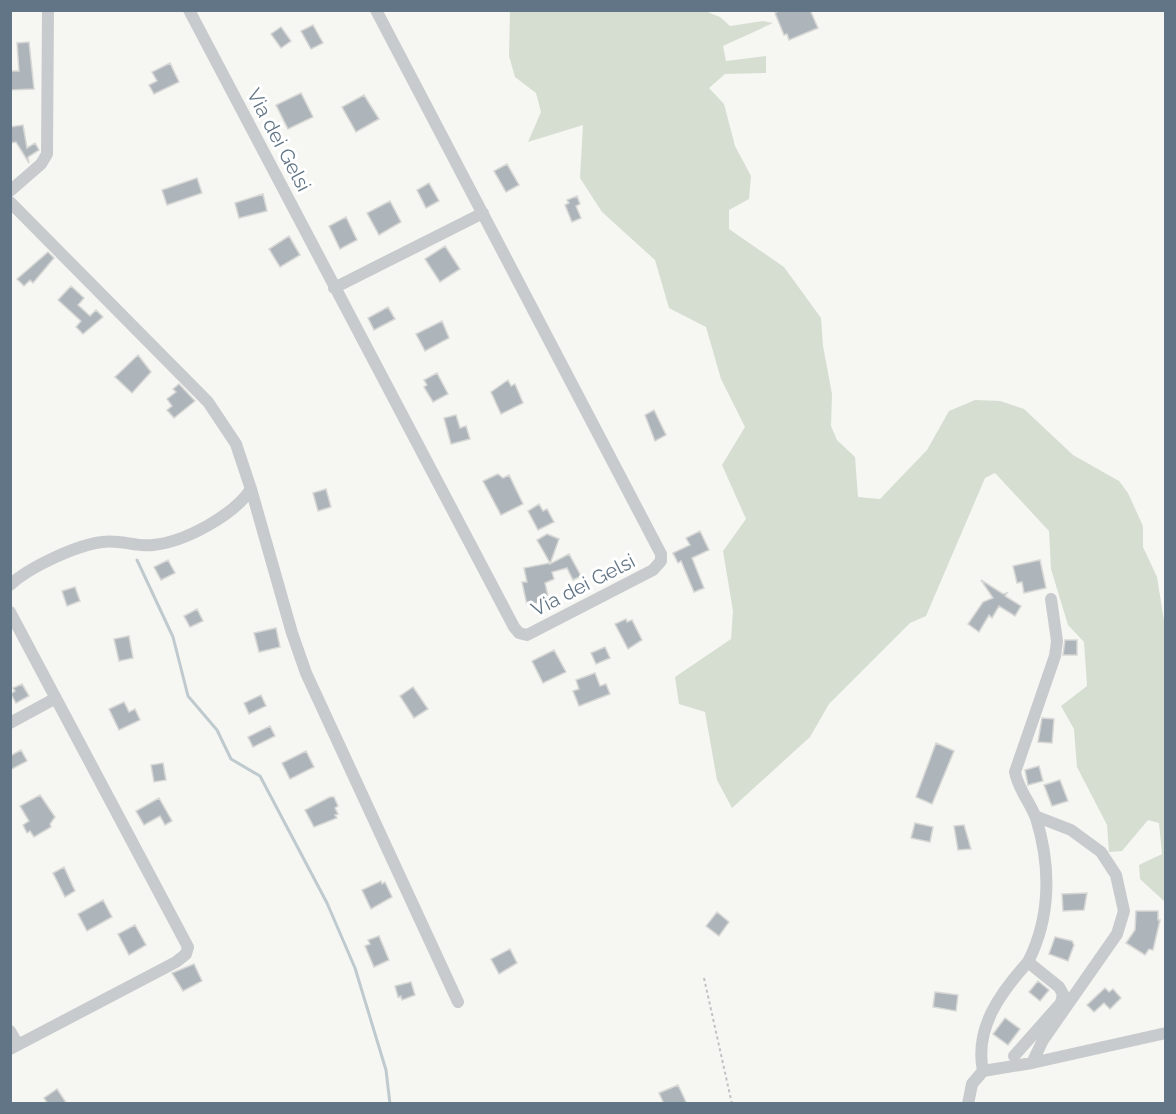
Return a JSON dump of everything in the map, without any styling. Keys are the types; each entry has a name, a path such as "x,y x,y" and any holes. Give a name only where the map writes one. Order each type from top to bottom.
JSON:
{"street":[{"path":"10,191 41,164 47,154 48,10"},
{"name":"Via dei Gelsi","path":"189,10 514,627 523,635 534,632 653,570 660,565 662,558 376,10"},
{"path":"10,202 208,402 236,444 306,673 458,1002"},
{"path":"334,288 483,213"},
{"path":"10,585 49,562 86,545 111,541 154,545 172,540 228,513 251,489"},
{"path":"983,1071 981,1046 997,1001 1028,962 1042,929 1046,908 1045,858 1035,816 1015,772 1055,656 1057,640 1051,599"},
{"path":"10,612 186,941 188,951 176,962 14,1047 10,1031"},
{"path":"10,723 56,698"},
{"path":"1032,1063 1043,1040 1117,934 1124,912 1118,881 1101,852 1071,830 1035,816"},
{"path":"1014,1056 1049,1017 1064,994 1059,987 1028,962"},
{"path":"968,1104 972,1084 983,1071 1032,1063 1166,1033"}],"path":[{"path":"704,978 732,1104"}],"shaded area":[{"path":"510,11 705,11 720,17 730,26 763,21 773,23 723,46 726,61 766,56 766,73 725,74 709,88 724,104 735,146 751,176 749,199 729,210 729,229 784,267 821,318 823,346 832,394 831,426 837,440 855,457 858,497 880,499 927,450 949,411 975,400 1000,401 1024,409 1073,455 1119,481 1128,493 1143,526 1143,547 1157,577 1165,627 1165,902 1140,879 1139,865 1162,854 1159,823 1148,820 1122,851 1109,852 1107,825 1077,767 1074,729 1061,706 1087,686 1084,642 1068,625 1051,569 1049,531 995,473 985,478 926,616 910,623 829,704 810,737 732,808 717,780 705,712 679,704 675,677 731,639 733,611 723,551 746,519 722,465 745,427 721,379 706,327 669,308 655,260 602,212 580,178 583,125 528,142 541,112 536,93 515,77 509,56"}],"building":[{"path":"780,10 810,10 818,28 789,40 787,34 784,35 775,13"},
{"path":"313,25 323,43 311,49 301,31"},
{"path":"281,27 291,41 281,48 271,34"},
{"path":"29,42 34,89 10,90 10,71 19,71 17,43"},
{"path":"170,63 179,82 154,94 149,85 157,81 152,72"},
{"path":"301,93 313,117 288,129 276,105"},
{"path":"364,95 379,119 356,132 342,107"},
{"path":"23,125 27,148 35,143 39,150 28,157 29,163 16,142 10,143 10,127"},
{"path":"507,164 519,185 506,192 494,171"},
{"path":"197,178 202,193 167,205 162,190"},
{"path":"429,183 439,201 426,208 417,190"},
{"path":"263,194 267,211 239,218 235,203"},
{"path":"577,196 580,204 576,206 581,218 572,222 565,205 569,203 567,200"},
{"path":"390,201 401,222 379,235 367,213"},
{"path":"346,217 357,240 340,249 329,226"},
{"path":"289,236 300,255 280,267 269,249"},
{"path":"445,246 460,269 440,282 425,259"},
{"path":"48,252 54,258 33,283 30,280 24,286 17,279"},
{"path":"71,286 84,298 78,305 90,316 96,310 103,317 83,334 76,327 81,321 58,300"},
{"path":"388,307 395,319 374,330 368,318"},
{"path":"442,321 449,338 425,351 416,334"},
{"path":"138,355 151,372 132,393 115,377"},
{"path":"437,373 448,394 433,402 424,387 427,385 424,380"},
{"path":"508,380 511,386 515,384 523,403 501,414 491,392"},
{"path":"179,384 195,401 174,418 167,410 172,406 167,399 176,392 173,389"},
{"path":"654,410 666,435 655,441 645,415"},
{"path":"456,415 460,428 466,426 470,439 451,444 444,418"},
{"path":"498,474 503,478 509,475 523,504 501,515 483,481"},
{"path":"326,489 331,507 318,511 313,493"},
{"path":"539,504 543,511 547,509 554,522 538,530 528,511"},
{"path":"700,531 709,550 692,558 704,588 694,592 681,561 678,563 673,553 690,545 686,538"},
{"path":"547,534 559,539 550,564 569,554 581,576 573,580 567,568 552,572 554,579 545,583 548,596 543,597 544,602 527,605 522,582 527,582 524,568 550,563 537,540"},
{"path":"168,560 175,573 161,580 154,567"},
{"path":"1040,560 1046,588 1024,593 1022,582 1017,583 1013,566"},
{"path":"981,580 1003,594 1007,593 1005,596 1021,606 1015,616 999,606 992,618 989,615 979,632 968,624 983,602 993,598"},
{"path":"75,587 80,601 67,606 62,591"},
{"path":"197,609 203,621 190,627 184,616"},
{"path":"626,619 627,622 632,620 642,640 628,649 615,624"},
{"path":"276,628 280,647 259,652 254,633"},
{"path":"129,636 133,658 119,661 114,639"},
{"path":"1065,640 1077,640 1077,655 1063,655"},
{"path":"605,647 610,658 596,664 591,653"},
{"path":"554,650 566,672 543,683 532,661"},
{"path":"595,673 600,686 606,684 610,694 579,706 573,691 579,689 576,680"},
{"path":"22,684 29,696 16,703 11,694 15,691 13,688"},
{"path":"413,687 428,709 414,718 400,696"},
{"path":"261,695 266,706 249,714 244,703"},
{"path":"124,702 129,712 135,709 140,720 119,730 109,709"},
{"path":"1042,718 1054,719 1052,743 1038,742"},
{"path":"270,726 275,736 253,747 248,737"},
{"path":"936,743 954,751 932,804 916,797"},
{"path":"21,750 27,761 10,770 10,756"},
{"path":"306,751 314,767 290,779 282,763"},
{"path":"163,763 166,780 154,782 151,765"},
{"path":"1039,766 1043,781 1028,785 1025,770"},
{"path":"1060,780 1068,801 1052,806 1044,785"},
{"path":"40,795 55,817 50,824 51,827 34,837 30,831 27,833 23,825 29,821 20,806"},
{"path":"334,797 338,806 335,808 337,818 314,827 305,810"},
{"path":"159,798 172,821 165,825 160,816 144,825 136,811"},
{"path":"915,823 933,827 930,842 911,838"},
{"path":"964,825 971,849 958,850 954,826"},
{"path":"64,867 75,891 65,897 53,873"},
{"path":"381,881 382,884 385,882 392,897 371,909 362,890"},
{"path":"1087,893 1084,910 1063,911 1062,894"},
{"path":"103,900 112,917 87,931 78,914"},
{"path":"1136,911 1158,911 1158,920 1160,920 1153,950 1149,949 1145,955 1126,943 1135,930"},
{"path":"717,912 729,922 719,936 706,926"},
{"path":"135,925 146,945 129,955 118,934"},
{"path":"379,936 389,960 374,967 365,946 370,944 368,940"},
{"path":"1055,937 1072,941 1074,945 1068,961 1049,954"},
{"path":"510,949 517,963 499,974 491,959"},
{"path":"194,964 202,981 183,991 172,973"},
{"path":"1038,981 1049,990 1040,1001 1029,992"},
{"path":"411,982 415,995 402,1000 401,996 398,997 395,986"},
{"path":"1105,988 1109,992 1113,989 1121,998 1110,1009 1104,1003 1094,1012 1087,1005"},
{"path":"935,992 958,995 956,1011 933,1007"},
{"path":"1005,1018 1020,1029 1008,1045 993,1034"},
{"path":"678,1085 687,1104 664,1104 659,1093"},
{"path":"57,1089 67,1104 48,1104 44,1098"}],"waterway":[{"path":"137,560 173,637 188,696 217,730 231,759 260,776 327,903 355,968 386,1070 390,1104"}]}
